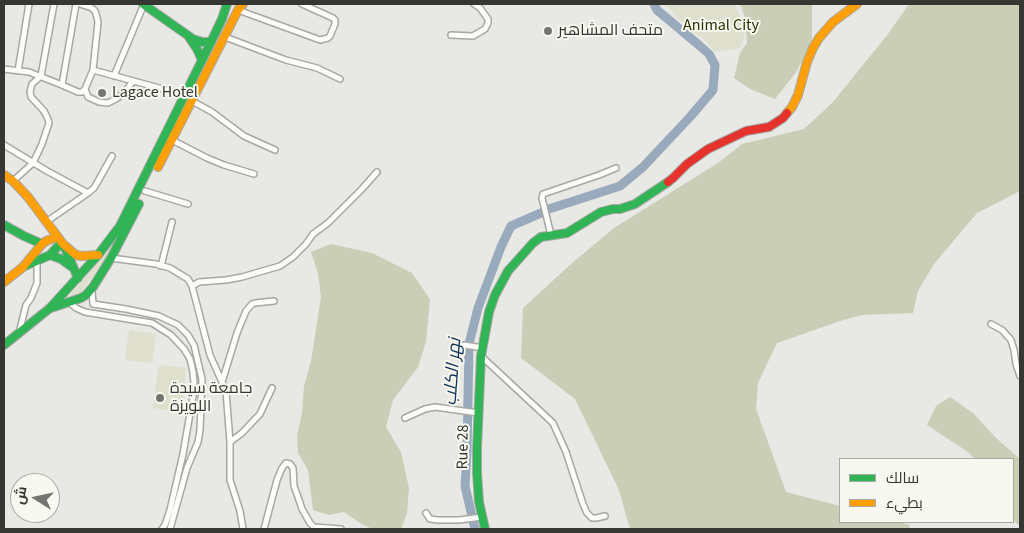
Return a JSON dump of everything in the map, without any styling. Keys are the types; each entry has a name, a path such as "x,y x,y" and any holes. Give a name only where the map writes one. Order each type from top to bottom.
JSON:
{"main road":[{"path":"144,4 188,35 202,42 211,42"},
{"path":"4,345 50,308 98,255 120,226 211,42 227,4"},
{"name":"Rue 28","path":"485,529 480,518 477,473 481,350 489,312 495,294 504,277 533,243 541,237 566,233 601,212 635,204 673,178 687,164 708,149 746,131 769,127 783,118 792,107 798,94 812,48 833,22 857,4"},
{"path":"50,308 86,295 92,288 129,224 241,7"},
{"path":"188,35 202,60"},
{"path":"4,175 13,181 28,197 48,224 60,242 78,278"},
{"path":"4,282 23,267 44,243 48,224"},
{"path":"4,225 24,236 44,243 60,242 76,255 98,255"},
{"path":"24,236 40,260"},
{"path":"23,267 50,255 60,242"},
{"path":"50,255 61,259 73,268"}],"street":[{"path":"18,71 29,4"},
{"path":"13,181 33,163 49,122 44,111 30,94 30,87 41,76 54,4"},
{"path":"4,68 29,72 78,92 82,92 92,70 98,22 95,10 92,8 78,4 62,85"},
{"path":"114,76 144,4"},
{"path":"241,7 320,40 328,38 335,20 302,4"},
{"path":"451,35 473,36 485,29 488,19 480,8 474,4"},
{"path":"225,37 286,60 317,68 340,79"},
{"path":"92,70 185,95"},
{"path":"85,89 88,97 99,102 108,103 120,97 133,81"},
{"path":"192,101 212,112 244,136 275,150"},
{"path":"172,139 224,166 254,174"},
{"path":"4,145 88,193"},
{"path":"48,224 88,193 97,183 112,156"},
{"path":"551,235 542,198 544,194 616,168"},
{"path":"192,286 199,282 226,280 280,266 293,257 313,234 328,223 362,190 377,172"},
{"path":"145,191 188,204"},
{"path":"160,266 172,222"},
{"path":"110,258 170,268 188,279 192,286 210,355 226,391 230,442 230,480 240,511 243,529"},
{"path":"19,333 26,305 37,283 40,260"},
{"path":"85,312 93,304 92,288"},
{"path":"66,290 70,302 76,308 85,312 152,323 171,335 184,349 190,359 194,384 183,454 170,510 162,529"},
{"path":"222,382 244,315 255,303 274,301"},
{"path":"93,304 160,316 170,320 188,335 194,345 202,379 200,430 198,442 187,468 170,529"},
{"path":"992,324 1005,332 1012,340 1020,376"},
{"path":"171,335 177,335 181,328"},
{"path":"464,344 481,350 553,424 566,452 587,513 592,518 604,516"},
{"path":"230,442 242,433 260,414 272,388"},
{"path":"405,418 425,409 435,407 478,413"},
{"path":"264,529 277,480 286,463 290,464 293,468 294,486 302,509 310,523 314,527 341,529"},
{"path":"426,514 434,520 480,518"}],"green space":[{"name":"Animal City","path":"665,4 734,4 743,23 744,37 740,48 715,52 704,39 692,32"},
{"path":"740,4 812,4 812,39 797,71 775,99 750,89 734,78 740,53 747,43 745,17"},
{"path":"909,4 1020,4 1020,191 977,213 934,264 918,291 913,313 862,315 777,343 758,383 756,409 786,492 839,506 839,523 903,523 910,525 909,529 630,529 619,490 575,399 521,358 523,308 614,228 718,163 742,144 804,129 833,102 888,34"},
{"path":"114,242 103,262 80,293 71,297 70,295"},
{"path":"331,244 372,253 412,273 430,299 426,342 418,367 393,400 386,427 401,452 409,488 407,513 401,529 372,529 344,512 329,515 313,510 308,470 298,453 297,436 302,413 304,386 311,361 321,297 318,273 311,252"},
{"path":"129,330 156,334 152,363 125,360"},
{"path":"162,365 186,368 181,412 153,408 158,368"},
{"path":"950,397 973,413 996,438 1020,459 1020,526 1014,521 1014,458 974,458 927,425 936,406"}],"waterway":[{"name":"نهر الكلب","path":"549,209 620,186 643,167 713,90 715,65 709,54 657,10 654,4"},
{"name":"نهر الكلب","path":"475,529 465,486 469,344 478,308 511,226 541,213"}],"traffic: fast":[{"path":"143,4 193,39 211,42"},
{"path":"4,345 50,308 98,255 120,226 211,42 227,4"},
{"path":"189,37 202,60"},
{"path":"485,529 479,502 477,448 481,356 489,312 495,295 508,271 533,243 541,237 567,233 601,212 635,204 668,182"},
{"path":"51,308 81,298 93,287 111,258 139,204"},
{"path":"4,225 42,244"},
{"path":"25,266 50,255 61,243"},
{"path":"64,246 78,278"},
{"path":"50,255 61,259 72,267"}],"traffic: slow":[{"path":"158,167 238,10 243,4"},
{"path":"787,113 798,95 807,62 819,38 833,22 857,4"},
{"path":"4,175 13,181 28,197 63,244 76,255 98,255"},
{"path":"4,282 23,267 42,244 57,237"}],"traffic: jam":[{"path":"668,182 687,164 708,149 746,131 769,127 787,113"}],"place":[{"name":"متحف المشاهير","path":"548,31"},
{"name":"Lagace Hotel","path":"102,93"},
{"name":"جامعة سيدة اللويزة","path":"160,398"}]}
